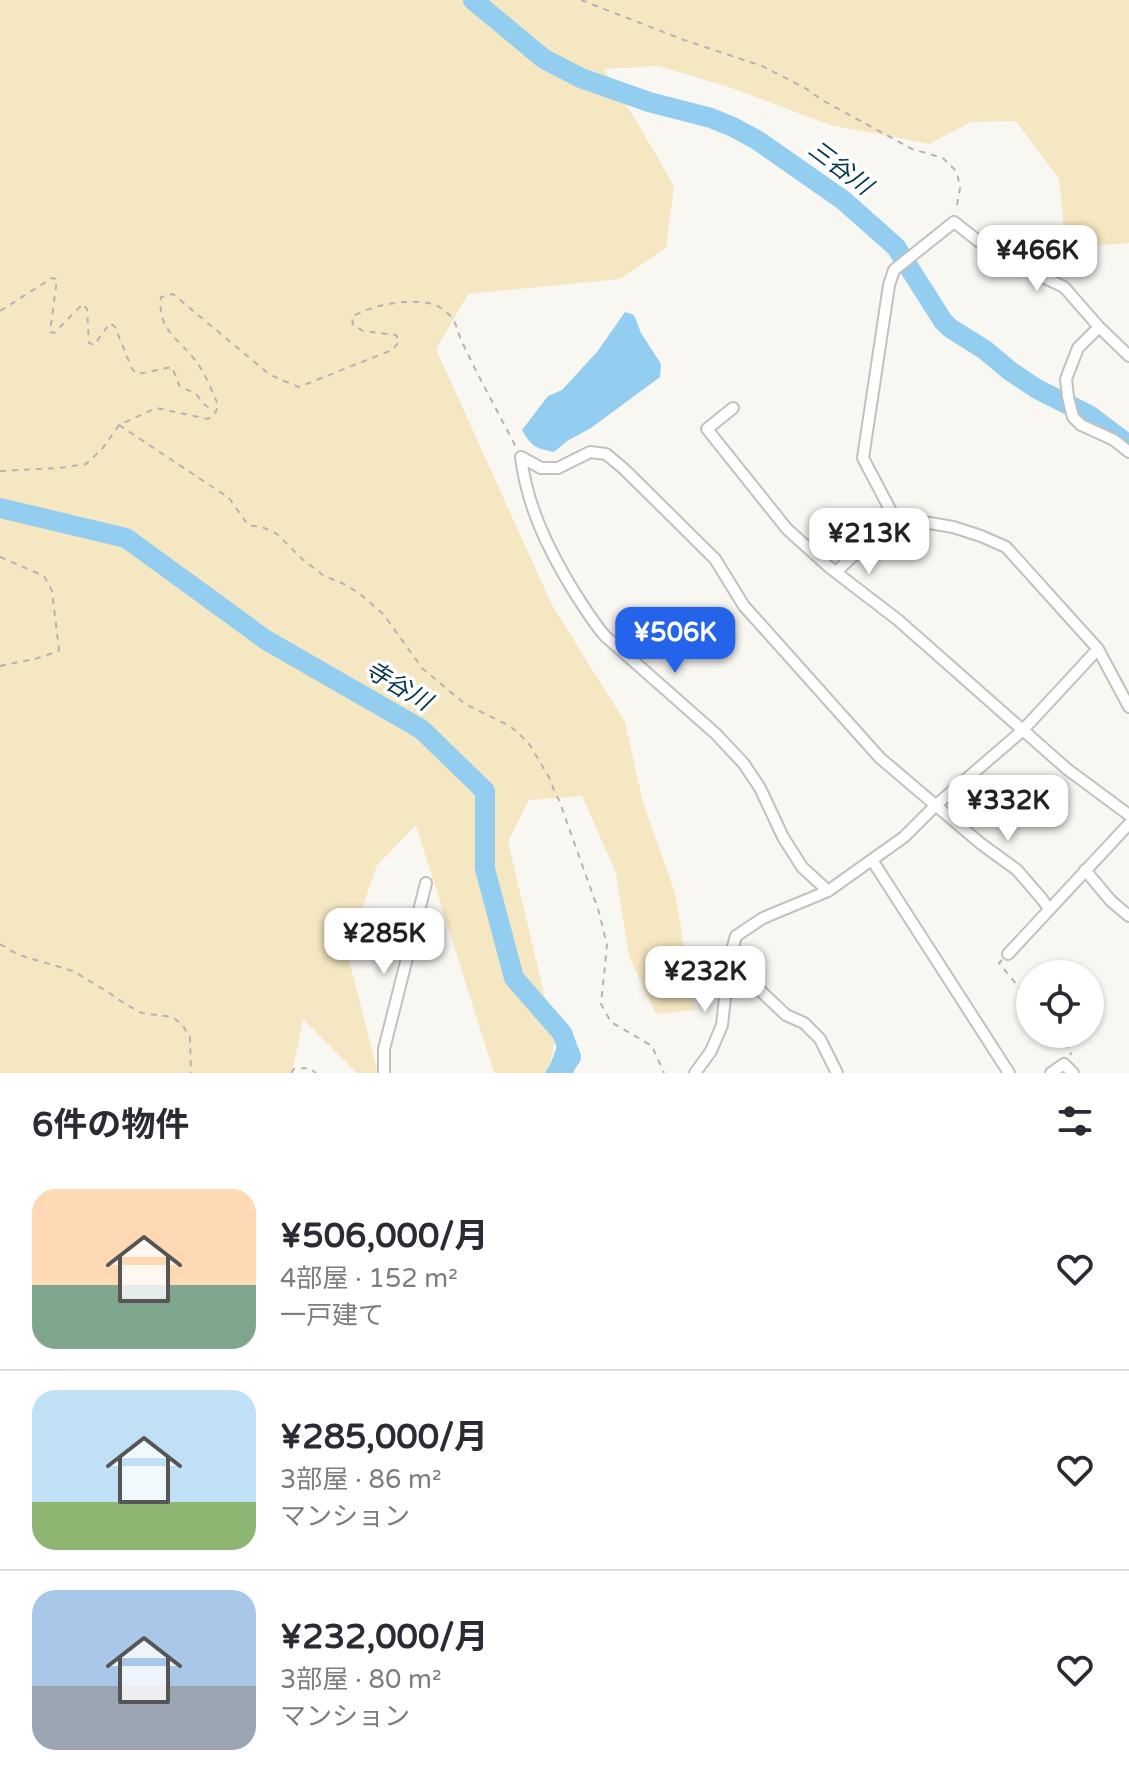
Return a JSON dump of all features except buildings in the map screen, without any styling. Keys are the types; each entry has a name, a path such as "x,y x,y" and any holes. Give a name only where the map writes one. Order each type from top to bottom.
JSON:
{"street":[{"path":"894,517 863,458 889,285 894,270 954,222 996,255 1064,287 1129,356"},
{"path":"1099,327 1078,348 1066,379 1068,397 1073,417 1081,425 1114,440 1129,452"},
{"path":"733,408 707,429 787,529 898,620 1067,769 1129,815"},
{"path":"521,457 541,468 558,468 590,452 606,454 624,469 715,559 744,606 861,739 935,806 1017,870 1049,909"},
{"path":"521,457 527,494 553,558 594,624 716,734 744,764 802,867 828,891"},
{"path":"836,572 894,517"},
{"path":"894,517 953,527 1006,547 1098,649 1129,707"},
{"path":"695,1073 711,1051 722,1025 729,961 736,936 763,918 828,891 904,837 1022,731 1098,649"},
{"path":"1008,954 1129,824"},
{"path":"872,860 1009,1073"},
{"path":"1085,870 1111,901 1129,916"},
{"path":"384,1073 384,1049 426,883"},
{"path":"729,961 786,1015 804,1023 820,1039 837,1073"},
{"path":"1051,1073 1064,1064 1073,1073"}],"path":[{"path":"581,0 762,66 912,149 943,158 957,172 960,188 954,222"},
{"path":"0,311 52,278 57,279 50,332 54,333 83,304 87,309 89,343 94,345 110,323 115,327 132,369 138,374 172,367 180,387 195,393 216,412"},
{"path":"0,471 86,464 102,449 119,425 156,408 208,419 216,412 218,405 198,364 169,332 159,314 161,297 173,294 270,375 299,387 392,350 399,342 396,335 363,331 353,325 352,317 360,312 375,307 421,302 441,307 453,318 461,341 521,457"},
{"path":"119,425 229,498 248,525 277,534 324,576 359,593 384,615 422,668 465,704 510,726 528,742 559,800 599,912 607,945 601,1004 611,1022 652,1046 664,1073"},
{"path":"0,557 44,576 52,591 59,650 44,658 0,666"},
{"path":"0,944 19,955 73,971 142,1013 172,1017 182,1024 190,1038 191,1073"},
{"path":"1008,954 999,963 1016,984"},
{"path":"1064,1064 1072,1052 1069,1048"},
{"path":"291,1073 294,1069 309,1068 316,1073"}],"shaded area":[{"path":"0,0 1129,0 1129,243 1066,248 1059,179 1016,121 971,122 929,144 830,125 729,87 658,66 604,69 674,186 666,248 620,279 468,294 436,349 552,605 625,722 643,802 675,893 695,1010 656,1014 629,957 616,873 582,796 529,800 508,842 555,1040 550,1065 544,1073 494,1073 416,825 377,865 347,952 378,1073 357,1073 303,1019 292,1073 0,1073"}],"water":[{"path":"625,312 634,315 641,333 661,364 660,377 554,452 535,446 522,430 548,396 562,390 597,352"},
{"path":"562,1033 574,1048 574,1073 545,1073 550,1065"}],"waterway":[{"name":"三谷川","path":"473,0 544,59 581,78 649,102 711,118 757,140 843,200 896,247 950,328 1037,389 1089,415 1129,445"},
{"name":"寺谷川","path":"0,508 126,538 266,640 421,729 485,791 485,869 514,978 562,1033 571,1057 560,1073"}]}
